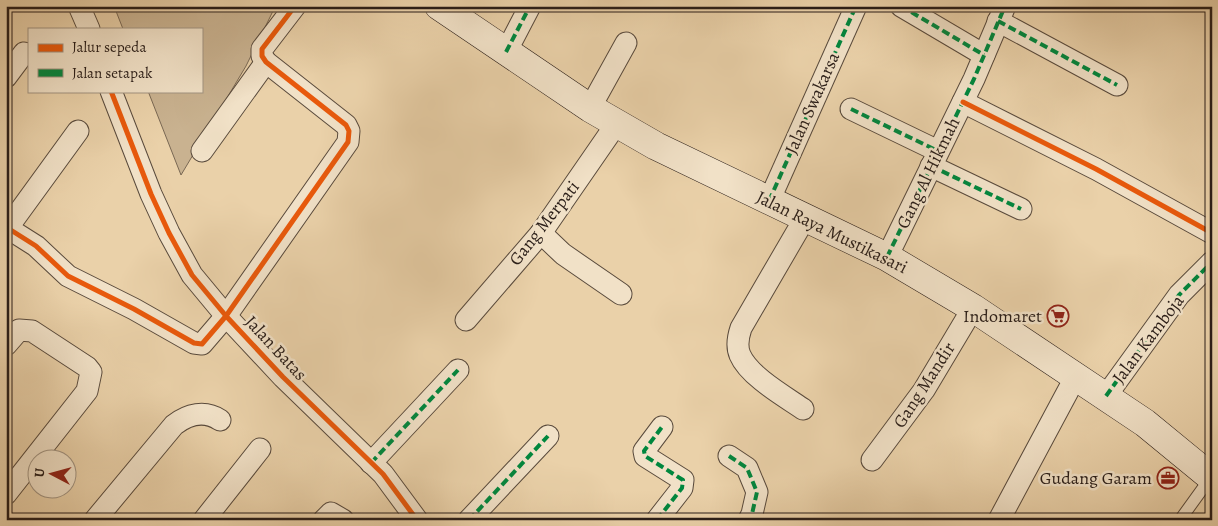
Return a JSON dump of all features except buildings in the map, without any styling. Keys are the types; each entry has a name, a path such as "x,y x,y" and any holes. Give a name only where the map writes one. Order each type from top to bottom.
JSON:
{"main road":[{"name":"Jalan Raya Mustikasari","path":"439,6 590,108 656,146 887,257 972,308 1145,423 1211,478"}],"street":[{"path":"79,6 89,28"},
{"path":"78,131 7,228 36,246 68,276 134,309 194,343 202,344 226,316 348,142 349,131 346,126 266,62 262,56 262,49 295,6"},
{"path":"506,52 530,6"},
{"name":"Jalan Swakarsa","path":"769,201 856,6"},
{"path":"901,6 984,55"},
{"path":"1001,14 1117,86"},
{"name":"Gang Al Hikmah","path":"887,257 962,102 1001,14"},
{"path":"590,108 626,42"},
{"path":"6,77 24,54"},
{"path":"202,151 266,62"},
{"name":"Jalan Batas","path":"111,92 151,194 169,234 192,275 226,316 283,377 383,474 417,520"},
{"path":"962,102 1096,169 1212,233"},
{"path":"851,109 1021,209"},
{"name":"Gang Merpati","path":"466,320 541,233 617,123"},
{"path":"803,409 752,372 740,355 737,341 741,328 805,218"},
{"path":"541,233 563,254 621,294"},
{"name":"Jalan Kamboja","path":"1106,396 1180,295 1211,263"},
{"name":"Gang Mandir","path":"872,460 924,390 972,308"},
{"path":"6,345 19,330 32,331 87,367 90,372 87,391 6,494"},
{"path":"371,463 458,370"},
{"path":"999,520 1076,376"},
{"path":"96,520 181,419 202,414 212,415 220,420"},
{"path":"660,519 684,484 683,480 645,456 644,451 662,427"},
{"path":"469,520 548,436"},
{"path":"204,520 260,449"},
{"path":"729,456 747,468 757,492 749,520"},
{"path":"324,520 331,513 343,520"}],"lane":[{"path":"1180,520 1211,478"}],"shaded area":[{"path":"114,6 266,6 273,11 246,66 181,175 148,92 202,92 202,28 123,28"}],"marked path":[{"path":"506,52 530,6"},
{"path":"769,201 856,6"},
{"path":"901,6 984,55"},
{"path":"887,257 974,79 1005,6"},
{"path":"998,21 1117,85"},
{"path":"851,109 938,151"},
{"path":"931,166 1021,209"},
{"path":"1106,396 1179,295 1212,262"},
{"path":"371,463 458,370"},
{"path":"657,520 682,488 683,480 645,456 644,451 662,427"},
{"path":"469,520 548,436"},
{"path":"729,456 747,468 757,492 749,520"}],"cycle path":[{"path":"6,227 36,246 68,276 134,309 194,343 202,344 226,316 348,142 349,131 346,125 266,62 262,56 262,49 295,6"},
{"path":"111,92 151,194 169,233 192,275 226,316 283,377 383,474 417,520"},
{"path":"963,102 1096,169 1212,233"}],"place":[{"name":"Indomaret","path":"1058,316"},
{"name":"Gudang Garam","path":"1168,478"}]}
